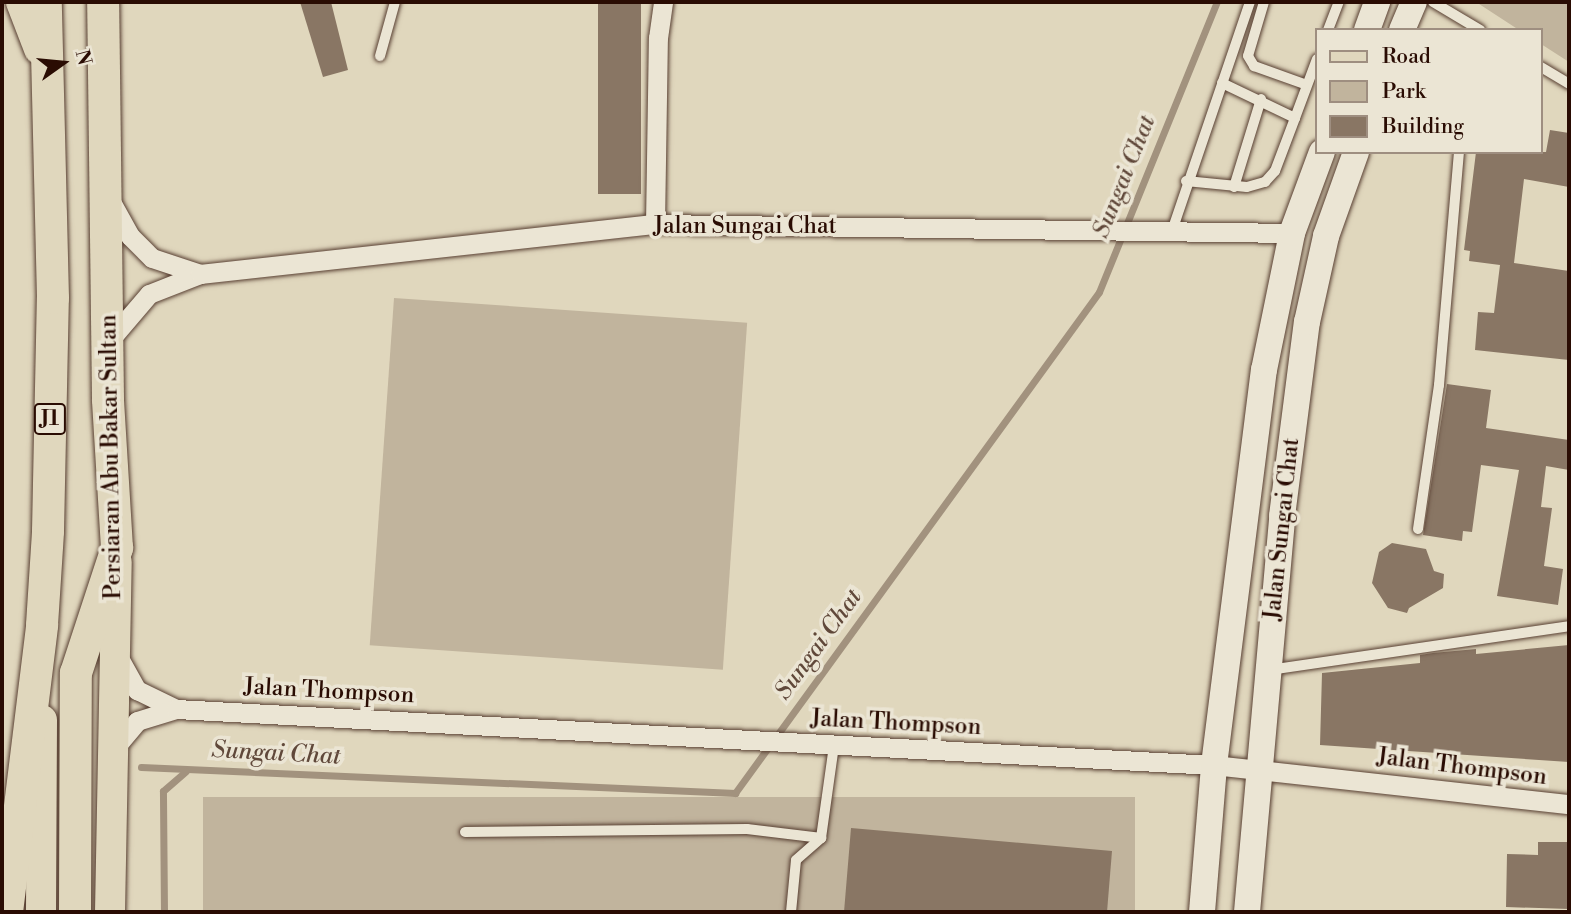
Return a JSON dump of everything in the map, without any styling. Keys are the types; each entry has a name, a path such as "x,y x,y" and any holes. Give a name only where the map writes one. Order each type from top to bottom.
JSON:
{"highway":[{"path":"22,2 48,69"},
{"name":"J1","path":"42,625 53,298 46,2"},
{"name":"Persiaran Abu Bakar Sultan","path":"103,2 107,344 117,548"},
{"path":"75,912 76,673 117,548"},
{"path":"7,912 42,625"}],"main road":[{"path":"1368,28 1377,2"},
{"path":"1403,28 1413,2"},
{"name":"Jalan Sungai Chat","path":"1202,912 1214,765 1264,370 1292,233 1321,154"},
{"name":"Jalan Sungai Chat","path":"1247,912 1268,670 1307,322 1326,236 1355,154"},
{"name":"Persiaran Abu Bakar Sultan","path":"110,912 117,548"},
{"name":"J1","path":"41,912 42,625"}],"street":[{"path":"655,224 658,38 663,2"},
{"name":"Jalan Sungai Chat","path":"105,191 130,236 152,258 200,274"},
{"name":"Jalan Sungai Chat","path":"107,344 149,294 200,274 655,224 1173,228 1292,233"},
{"name":"Jalan Thompson","path":"114,649 137,690 176,709"},
{"name":"Jalan Thompson","path":"112,750 137,721 176,709 689,733 825,744 1214,765 1569,804"}],"lane":[{"path":"380,56 395,2"},
{"path":"1173,228 1186,181 1250,2"},
{"path":"1264,2 1248,56 1254,66 1307,85"},
{"path":"1329,28 1339,2"},
{"path":"1433,2 1477,28"},
{"path":"1186,181 1234,187 1265,182 1275,171 1316,62"},
{"path":"1543,68 1569,84"},
{"path":"1222,83 1261,99 1295,118"},
{"path":"1234,187 1261,99"},
{"path":"1418,529 1439,385 1459,154"},
{"path":"1268,670 1569,626"},
{"path":"791,912 796,860 821,838 825,744"},
{"path":"466,832 747,829 821,838"}],"green space":[{"path":"1476,2 1569,2 1569,62 1543,45 1543,28 1516,28"},
{"path":"394,298 747,323 723,670 370,645"},
{"path":"203,797 1135,797 1135,912 203,912"}],"building":[{"path":"300,2 331,2 348,70 323,77"},
{"path":"598,2 641,2 641,194 598,194"},
{"path":"1550,130 1569,133 1569,187 1524,179 1514,263 1569,271 1569,360 1475,350 1478,312 1494,313 1500,265 1469,261 1470,251 1464,250 1476,154 1546,152"},
{"path":"1447,384 1491,390 1486,428 1569,440 1569,470 1546,466 1541,507 1552,508 1544,566 1563,569 1558,605 1497,596 1519,470 1481,465 1472,532 1463,531 1462,541 1423,535"},
{"path":"1392,543 1426,549 1434,571 1444,574 1443,588 1409,608 1407,613 1388,608 1372,583 1379,552"},
{"path":"1569,645 1569,762 1320,745 1322,673 1420,663 1420,655 1433,653 1476,649 1476,654"},
{"path":"851,828 1112,851 1107,912 844,912"},
{"path":"1538,842 1569,842 1569,909 1506,907 1507,854 1538,855"}],"waterway":[{"name":"Sungai Chat","path":"141,767 735,793 1099,292 1217,2"},
{"path":"164,912 163,791 186,771"}]}
